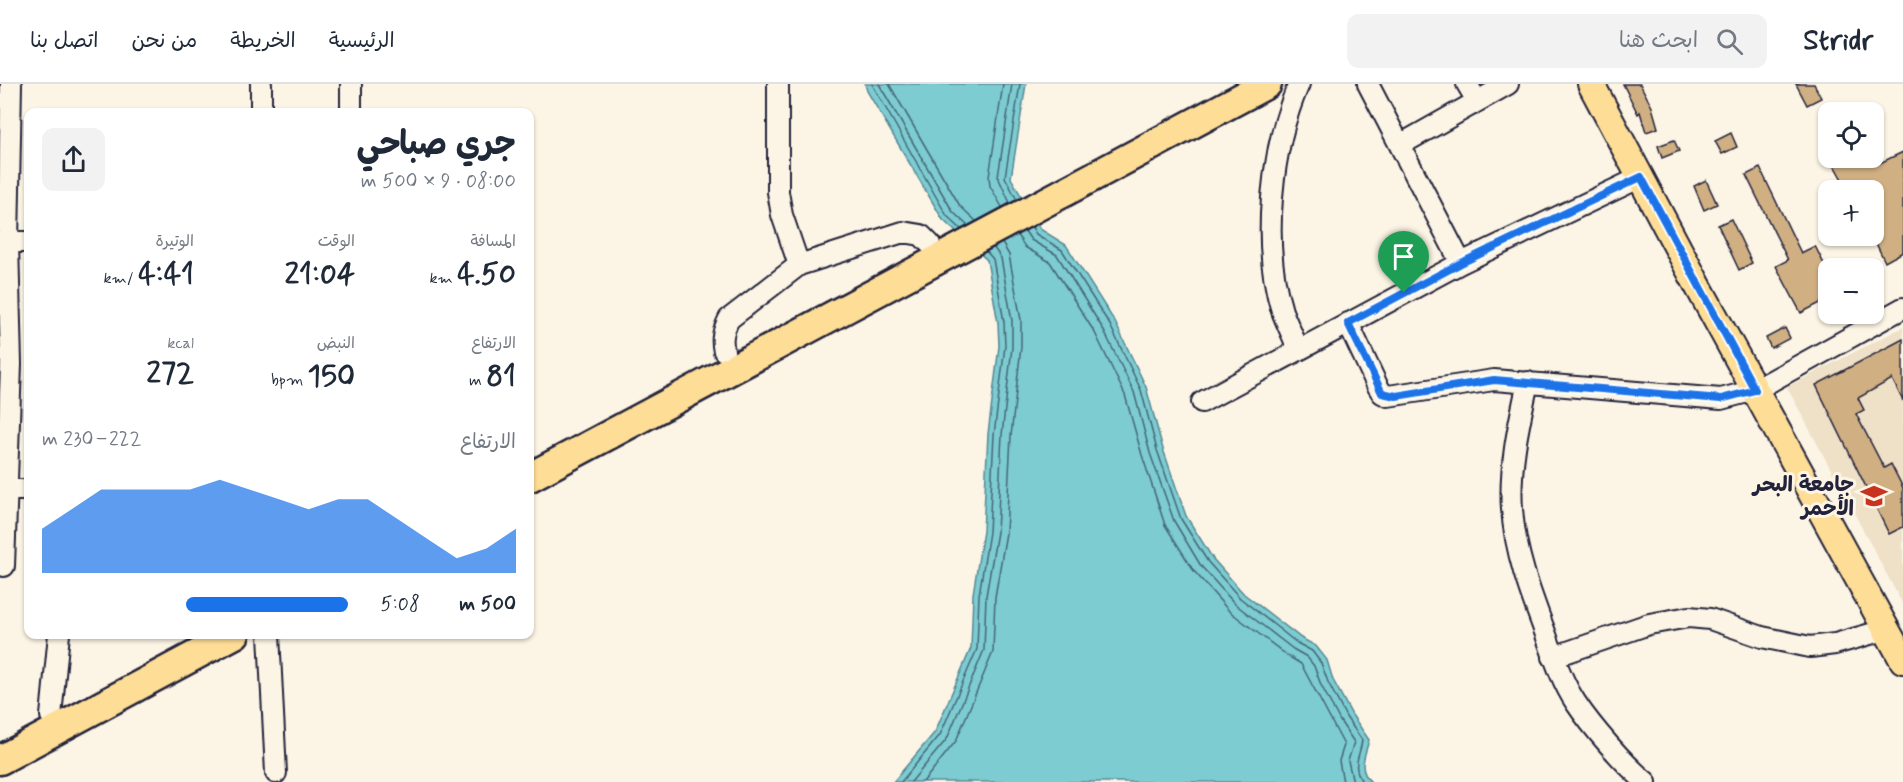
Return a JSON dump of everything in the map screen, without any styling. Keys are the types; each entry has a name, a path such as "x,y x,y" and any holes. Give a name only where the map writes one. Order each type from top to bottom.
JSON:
{"highway":[{"path":"1197,112 1232,84"},
{"path":"534,454 724,351 1039,196 1197,112 1267,84"},
{"path":"534,475 939,246"},
{"path":"0,743 191,639"},
{"path":"0,760 227,639"}],"main road":[{"path":"1591,84 1903,660"}],"street":[{"path":"4,566 4,490 13,364 4,242 13,116 11,84"},
{"path":"261,84 261,108"},
{"path":"351,84 351,108"},
{"path":"778,84 778,192 782,214 799,265"},
{"path":"1298,349 1282,310 1278,292 1274,264 1272,213 1277,156 1283,128 1299,84"},
{"path":"1368,84 1461,263"},
{"path":"1400,145 1472,93 1508,84"},
{"path":"1202,402 1461,263 1641,177"},
{"path":"724,351 723,330 729,319 799,265 903,232 921,235 939,246"},
{"path":"4,242 24,242"},
{"path":"1348,323 1377,385 1382,393 1388,396 1494,380 1721,399 1755,390 1903,309"},
{"path":"1528,382 1512,468 1512,508 1525,578 1553,657 1577,704 1628,765 1646,782"},
{"path":"4,490 24,490"},
{"path":"1553,657 1649,624 1689,617 1710,619 1762,637 1810,647 1835,644 1888,629"},
{"path":"51,716 59,639"},
{"path":"269,639 276,773"}],"shaded area":[{"name":"جامعة البحر الأحمر","path":"1903,327 1903,605 1787,387"}],"water":[{"path":"865,84 1026,84 1011,178 1040,229 1066,245 1115,322 1146,387 1163,449 1186,516 1213,559 1244,594 1301,638 1316,646 1327,660 1333,680 1369,740 1363,767 1371,782 893,782 935,732 971,648 973,594 983,531 988,434 999,346 998,323 987,260 943,220"}],"building":[{"path":"1623,84 1640,84 1652,107 1658,128 1646,132 1640,112 1638,114"},
{"path":"1796,84 1814,84 1821,98 1807,105"},
{"path":"1731,133 1737,147 1722,154 1715,141"},
{"path":"1674,140 1679,151 1662,158 1658,146"},
{"path":"1903,152 1903,252 1885,262 1877,246 1884,246 1884,180 1842,180 1836,168 1884,168 1884,161"},
{"path":"1760,168 1801,253 1815,246 1821,258 1818,258 1818,304 1801,313 1776,266 1788,260 1746,175"},
{"path":"1706,180 1717,204 1704,210 1694,186"},
{"path":"1731,219 1752,263 1739,270 1718,225"},
{"path":"1785,328 1790,338 1771,348 1766,338"},
{"path":"1903,339 1903,401 1892,379 1858,398 1864,410 1856,414 1884,468 1891,464 1903,488 1903,527 1889,534 1816,385"}],"place":[{"name":"جامعة البحر الأحمر","path":"1874,496"}],"route":[{"path":"1641,177 1755,390 1721,399 1494,380 1407,395 1388,396 1382,393 1377,385 1348,323 1404,293 1461,263 1641,177"}]}
